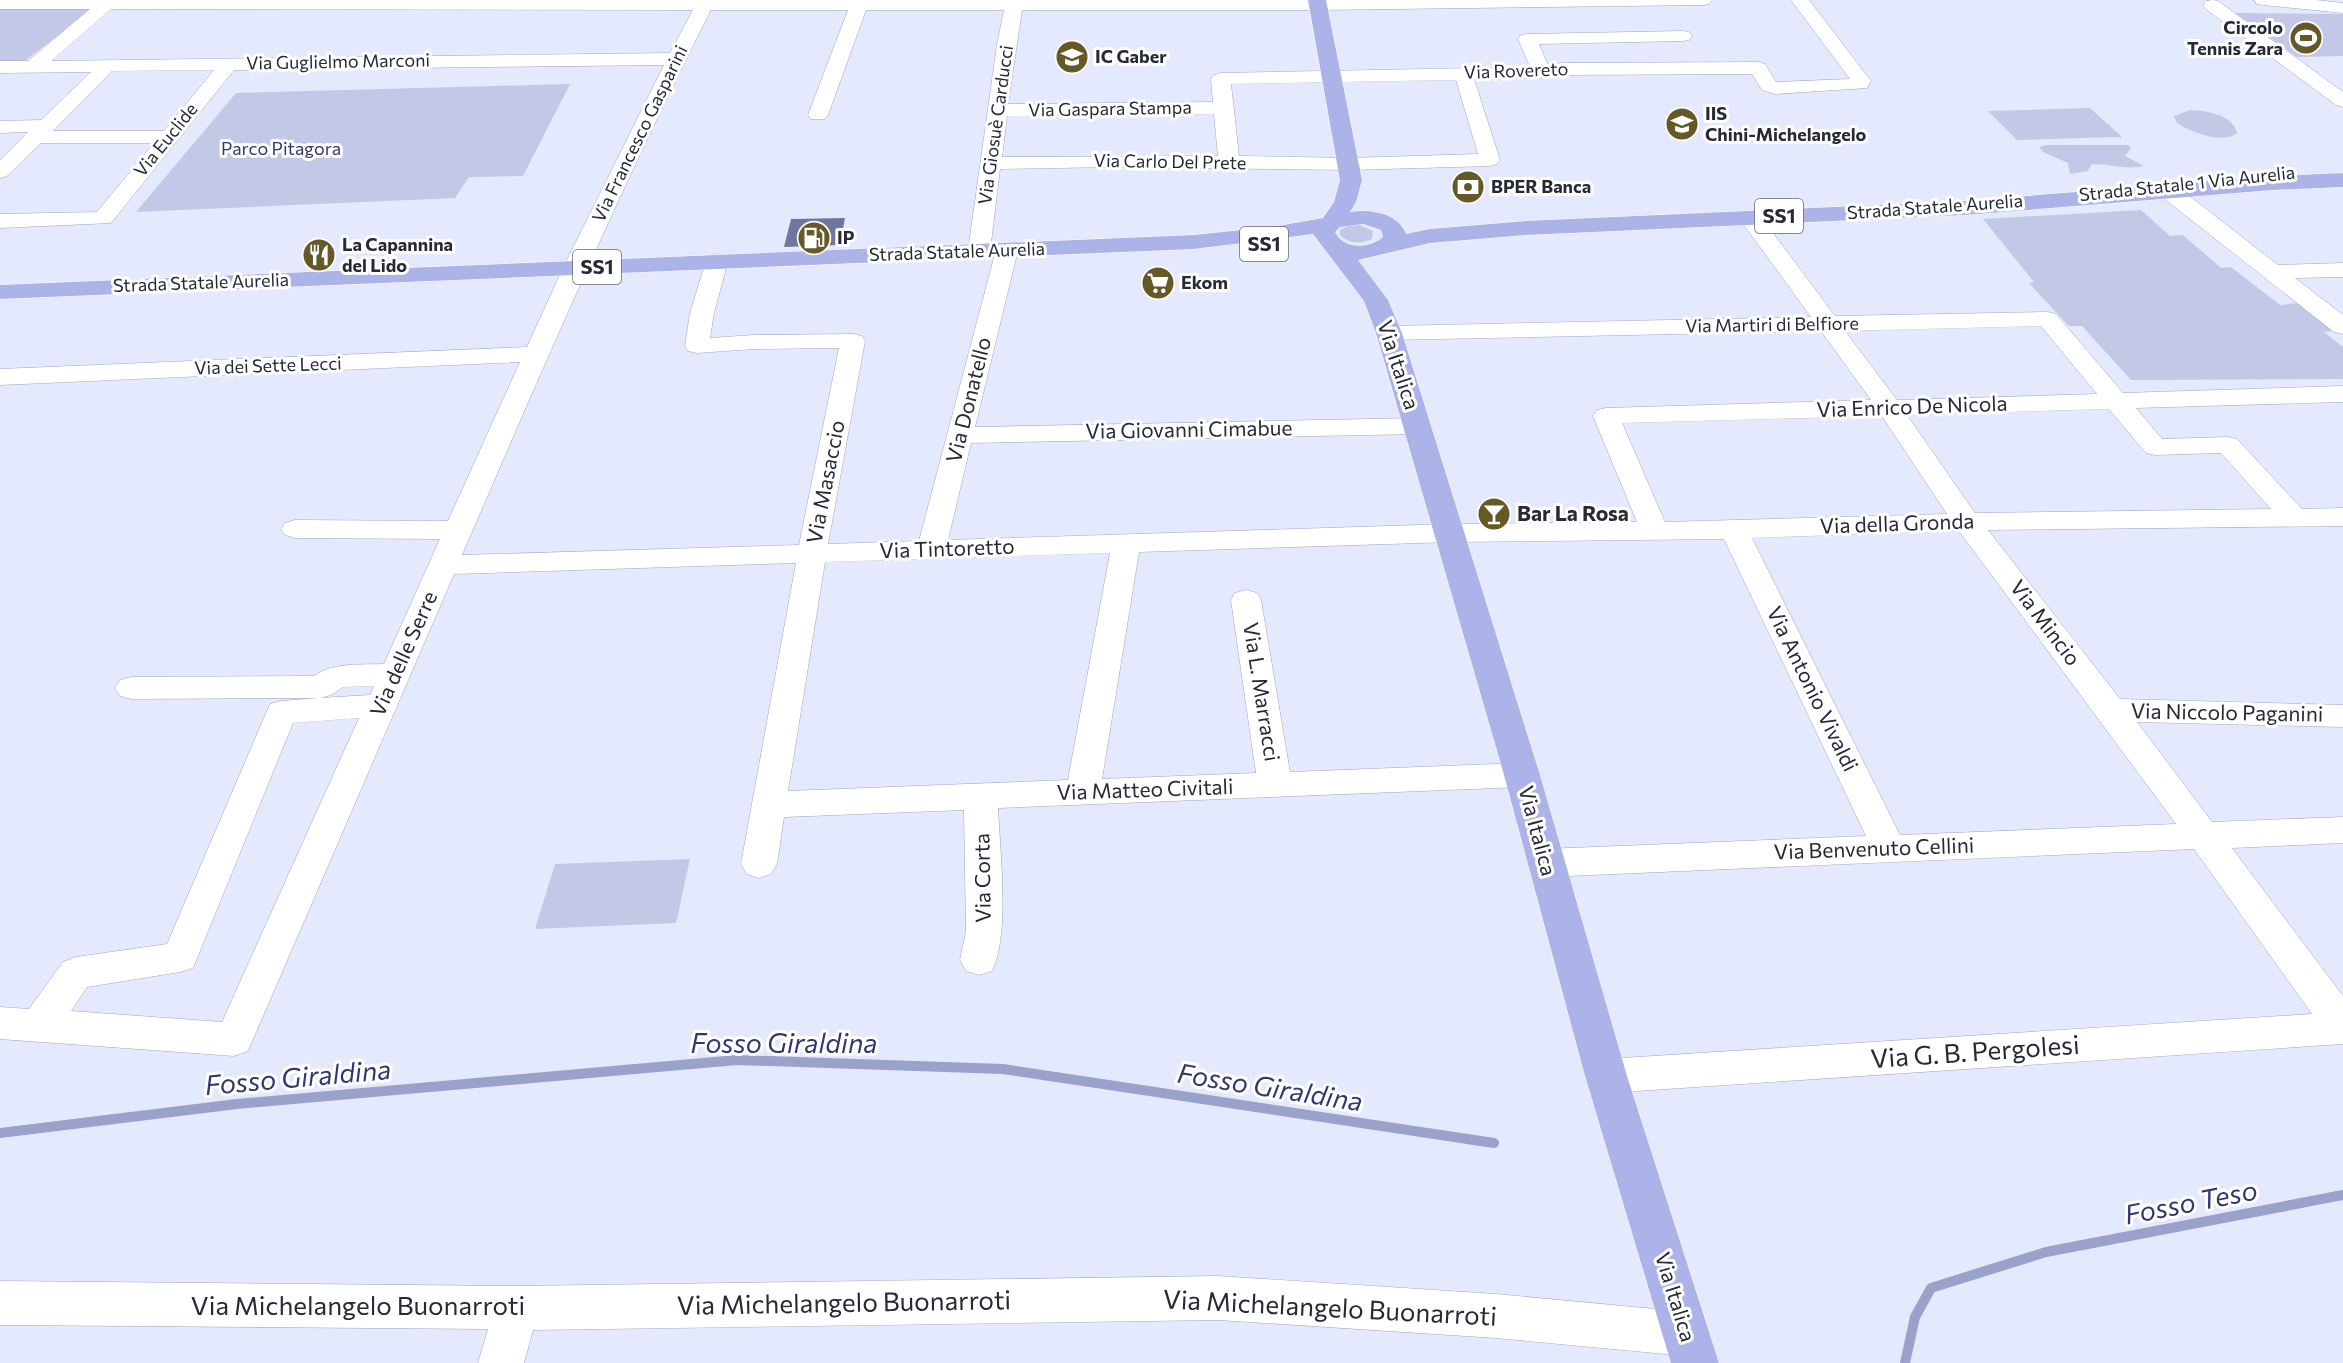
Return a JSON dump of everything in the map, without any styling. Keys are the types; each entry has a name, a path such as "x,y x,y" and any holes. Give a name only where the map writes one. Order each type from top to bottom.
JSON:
{"main road":[{"path":"1318,2 1350,172 1384,235"},
{"name":"Strada Statale 1 Via Aurelia","path":"2031,201 2343,168"},
{"path":"1333,235 1345,202 1350,172"},
{"name":"Strada Statale Aurelia","path":"1384,235 1430,236 1526,228 1965,208 2273,183 2343,180"},
{"path":"1333,235 1352,217 1384,235"},
{"path":"1333,235 1357,252 1384,235"},
{"name":"Strada Statale Aurelia","path":"0,292 1333,235"},
{"name":"Via Italica","path":"1333,235 1376,300 1389,333 1522,775 1606,1076 1691,1348"},
{"name":"Via Italica","path":"1376,300 1384,235"}],"street":[{"path":"1662,0 1701,68"},
{"path":"0,4 706,2 859,4 1703,0"},
{"name":"Via Rovereto","path":"1223,108 1221,79 1542,72 1563,69 1758,68 1769,86 1775,88 1860,84 1861,81 1800,0"},
{"path":"2263,0 2289,3"},
{"path":"2336,0 2343,6"},
{"path":"33,66 110,2"},
{"name":"Via Francesco Gasparini","path":"574,268 706,2"},
{"name":"Via Giosuè Carducci","path":"979,251 1006,45 1015,2"},
{"path":"2222,2 2343,6"},
{"path":"2222,2 2343,101"},
{"path":"818,115 859,4"},
{"path":"1542,72 1527,39 1683,36"},
{"name":"Via Guglielmo Marconi","path":"0,67 676,59"},
{"name":"Via Euclide","path":"0,221 103,218 230,63"},
{"path":"0,172 108,65"},
{"name":"Via Carlo Del Prete","path":"991,163 1115,144 1229,163 1350,172 1490,160 1463,73"},
{"name":"Via Gaspara Stampa","path":"998,108 1121,110 1223,108"},
{"path":"1223,108 1229,163"},
{"path":"1115,144 1121,110"},
{"path":"0,127 169,137"},
{"path":"2170,192 2272,272 2338,320"},
{"name":"Via Mincio","path":"1750,218 1889,407 1967,522 2111,710 2343,1027"},
{"name":"Via Donatello","path":"931,549 1007,250"},
{"name":"Via Masaccio","path":"717,261 702,313 697,346 754,342 853,341 812,553 759,864"},
{"name":"Via delle Serre","path":"39,1026 234,1039 574,268"},
{"path":"2272,272 2343,270"},
{"name":"Via Martiri di Belfiore","path":"1389,333 2048,319 2115,400"},
{"name":"Via dei Sette Lecci","path":"0,377 535,354"},
{"name":"Via Enrico De Nicola","path":"1655,531 1606,416 2343,394"},
{"path":"2115,400 2156,447 2228,445 2294,517"},
{"name":"Via Giovanni Cimabue","path":"960,435 1418,426"},
{"name":"Via della Gronda","path":"1451,533 1734,530 1967,522 2343,517"},
{"path":"295,529 459,530"},
{"name":"Via Antonio Vivaldi","path":"1734,530 1890,849"},
{"name":"Via Tintoretto","path":"443,565 1451,533"},
{"path":"1083,792 1126,543"},
{"name":"Via L. Marracci","path":"1246,600 1275,785"},
{"path":"131,688 320,687 336,676 388,690"},
{"path":"0,1023 39,1026 76,973 180,957 281,712 388,690"},
{"name":"Via Niccolo Paganini","path":"2111,710 2343,716"},
{"name":"Via Matteo Civitali","path":"768,804 1522,775"},
{"name":"Via Corta","path":"979,960 984,931 981,796"},
{"name":"Via Benvenuto Cellini","path":"1545,863 2343,830"},
{"name":"Via G. B. Pergolesi","path":"1606,1076 2343,1027"},
{"name":"Via Michelangelo Buonarroti","path":"0,1303 517,1308 1218,1298 1496,1316 1691,1348"},
{"path":"501,1363 517,1308"}],"green space":[{"path":"94,8 23,62 0,63 0,9"},
{"name":"Circolo Tennis Zara","path":"2235,13 2343,14 2343,56 2297,57"},
{"name":"Parco Pitagora","path":"570,84 523,176 469,177 455,198 136,212 236,93"},
{"path":"2090,108 2122,137 2017,140 1988,111"},
{"path":"2190,110 2225,118 2237,133 2224,138 2207,136 2177,123 2174,116"},
{"path":"2046,145 2128,145 2131,148 2125,156 2144,166 2092,164 2088,171 2070,174 2068,163 2043,152 2039,147"},
{"path":"2141,210 2170,236 2183,235 2221,268 2231,267 2280,305 2299,303 2333,331 2324,332 2343,347 2343,379 2131,380 2082,326 2069,326 2029,283 2034,282 1983,219"},
{"path":"1359,225 1373,231 1372,239 1355,242 1340,235 1340,230 1348,226"},
{"path":"690,859 676,923 535,929 555,864"}],"building":[{"name":"IP","path":"845,218 840,245 784,247 791,219"}],"waterway":[{"name":"Fosso Giraldina","path":"0,1133 237,1104 737,1060 1003,1069 1494,1143"},
{"name":"Fosso Teso","path":"1905,1363 1915,1317 1931,1288 2046,1252 2343,1195"}],"place":[{"name":"Circolo Tennis Zara","path":"2306,38"},
{"name":"IC Gaber","path":"1072,57"},
{"name":"IIS Chini-Michelangelo","path":"1682,124"},
{"name":"BPER Banca","path":"1468,187"},
{"name":"IP","path":"814,238"},
{"name":"La Capannina del Lido","path":"319,255"},
{"name":"Ekom","path":"1158,283"},
{"name":"Bar La Rosa","path":"1494,514"}]}
